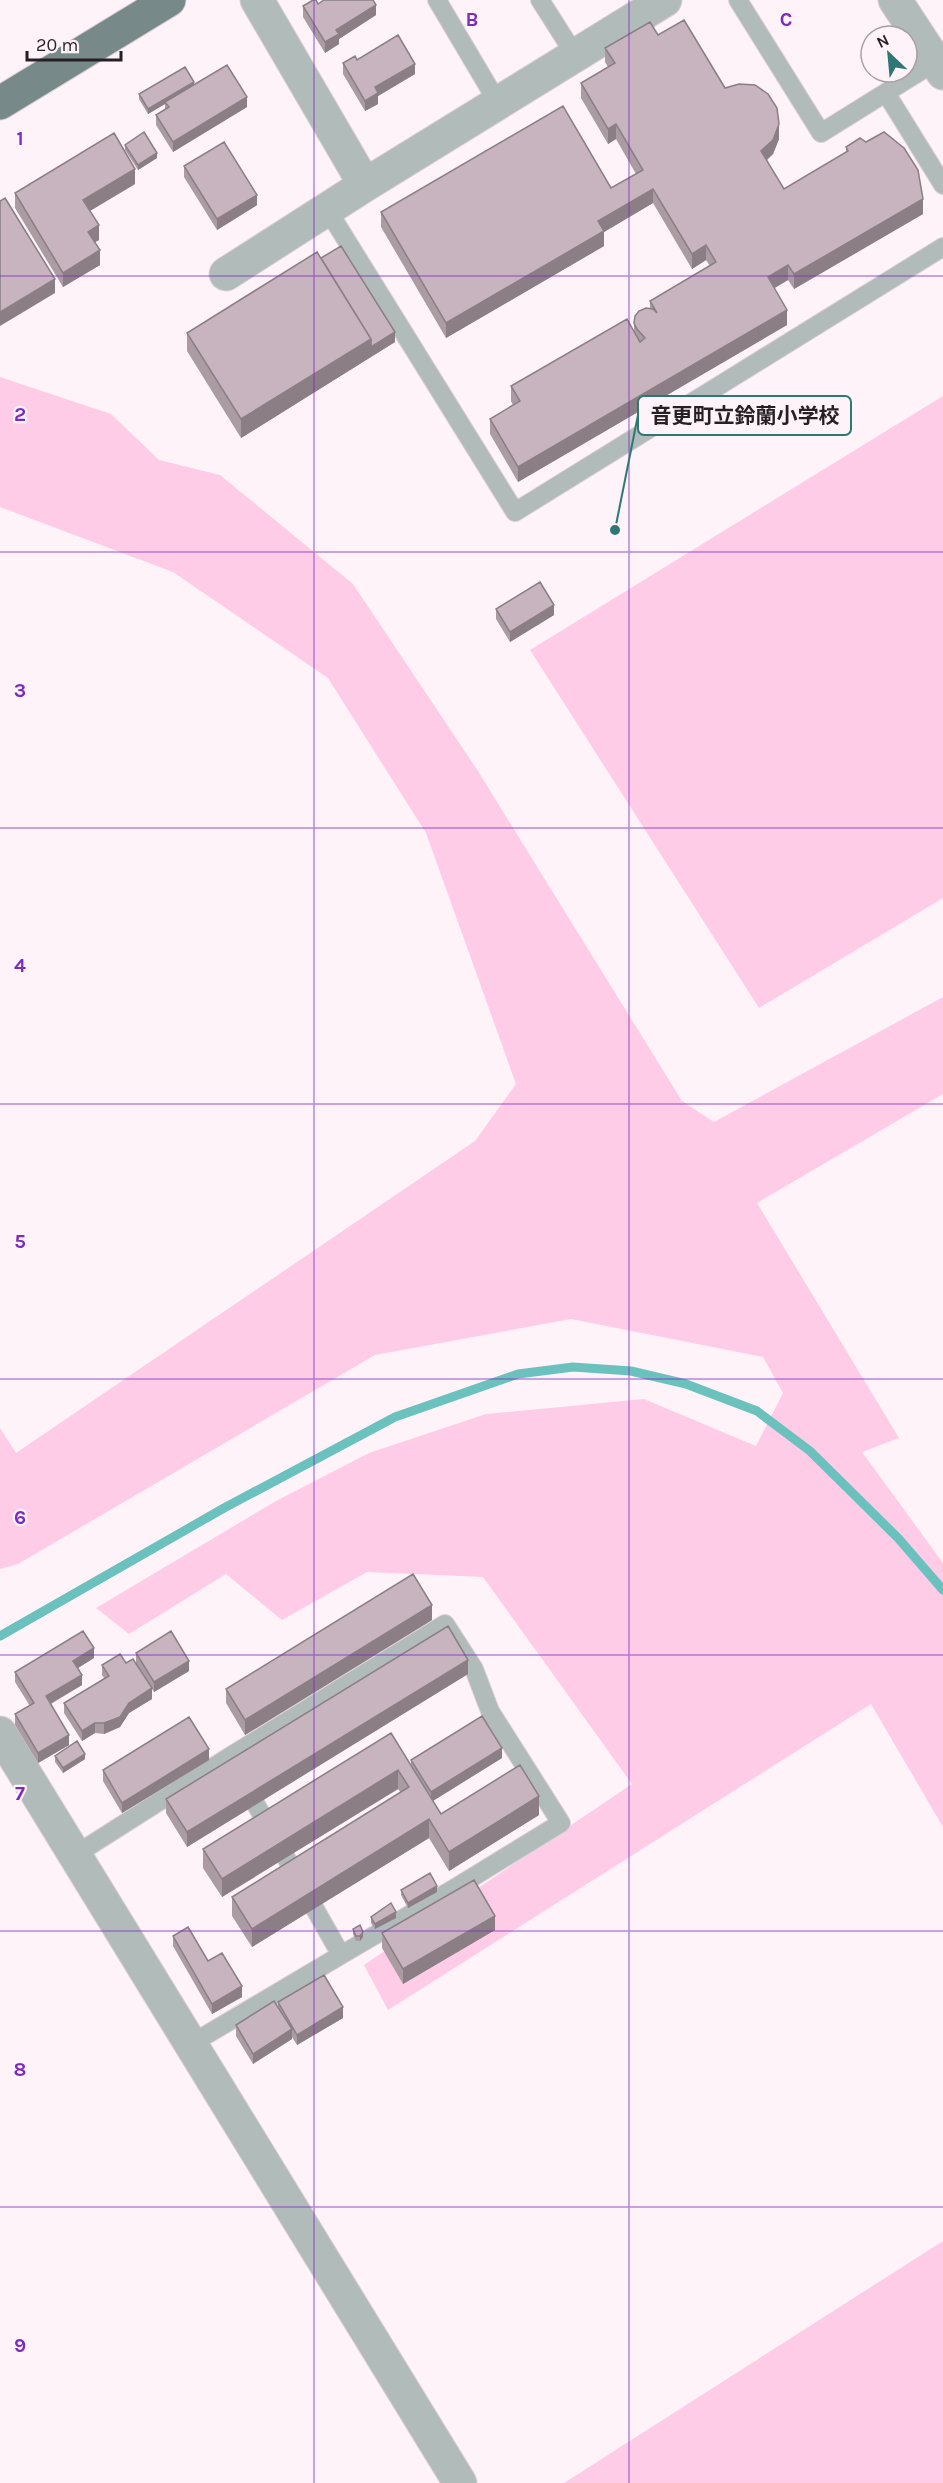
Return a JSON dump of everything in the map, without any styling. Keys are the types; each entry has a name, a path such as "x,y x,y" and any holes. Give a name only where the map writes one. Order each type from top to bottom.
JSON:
{"main road":[{"path":"0,103 169,0"}],"street":[{"path":"257,0 365,185"},
{"path":"226,274 365,185 665,0"},
{"path":"895,0 939,68"},
{"path":"0,1733 460,2483"}],"lane":[{"path":"438,0 498,103"},
{"path":"540,0 575,55"},
{"path":"738,0 820,134 886,93 939,68"},
{"path":"886,93 943,185"},
{"path":"327,209 515,512 943,247"},
{"path":"75,1855 445,1624 474,1669 490,1711 561,1823 191,2044"},
{"path":"229,1757 341,1955"}],"shaded area":[{"path":"0,377 111,414 159,460 220,475 353,584 476,768 682,1101 714,1122 943,997 943,1094 757,1203 899,1438 862,1452 943,1563 943,1827 871,1704 388,2010 364,1965 632,1784 483,1577 367,1572 282,1620 226,1574 129,1634 96,1608 276,1501 369,1453 486,1414 644,1399 756,1446 783,1393 763,1357 571,1319 375,1355 18,1564 0,1569 0,1428 16,1453 475,1141 516,1084 426,833 328,678 173,572 0,507"},
{"path":"943,396 943,898 759,1008 530,650"},
{"path":"943,2241 943,2483 564,2483"}],"building":[{"path":"316,0 318,4 324,0 373,0 376,5 336,30 339,34 325,42 303,6"},
{"path":"684,20 725,88 739,84 755,85 768,94 777,108 779,124 773,140 761,151 784,189 848,151 846,147 860,138 866,142 884,132 904,148 918,170 923,199 794,274 788,265 768,277 787,310 518,467 490,419 520,401 511,386 627,319 640,342 645,338 634,323 639,311 646,308 653,309 657,313 650,301 716,262 706,245 692,254 653,189 598,221 604,231 446,323 381,212 563,106 611,188 643,170 616,124 608,129 581,83 615,63 605,48 650,22 658,35"},
{"path":"398,35 415,64 375,87 378,93 365,101 343,63 355,56 357,60"},
{"path":"227,65 247,97 173,142 156,115 169,107 165,102"},
{"path":"185,67 194,82 148,109 139,94"},
{"path":"144,132 157,153 138,165 125,145"},
{"path":"114,133 135,169 83,200 99,225 88,232 100,250 63,273 15,193"},
{"path":"224,142 257,195 217,219 184,166"},
{"path":"5,198 55,279 0,312 0,201"},
{"path":"341,246 395,332 371,347 371,339 321,258"},
{"path":"317,252 371,339 241,419 187,333"},
{"path":"540,582 554,605 510,632 496,609"},
{"path":"413,1574 432,1605 245,1720 226,1689"},
{"path":"448,1626 468,1660 187,1832 166,1799"},
{"path":"83,1631 94,1648 73,1661 82,1675 46,1696 69,1735 38,1753 15,1714 34,1703 15,1672"},
{"path":"171,1631 189,1661 154,1682 136,1653"},
{"path":"120,1654 126,1663 133,1659 152,1688 129,1703 120,1717 104,1723 95,1723 82,1731 64,1703 109,1676 102,1665"},
{"path":"482,1716 502,1748 431,1792 411,1760"},
{"path":"189,1717 209,1749 122,1803 103,1770"},
{"path":"391,1733 441,1814 520,1765 539,1796 449,1852 429,1819 252,1929 232,1897 409,1787 398,1770 222,1879 203,1849"},
{"path":"77,1741 85,1754 63,1768 55,1756"},
{"path":"430,1873 437,1886 408,1903 401,1890"},
{"path":"474,1880 495,1916 403,1969 382,1933"},
{"path":"391,1903 396,1912 375,1924 371,1917"},
{"path":"360,1925 363,1932 360,1936 356,1936 353,1929"},
{"path":"188,1927 208,1961 222,1953 242,1986 212,2004 173,1936"},
{"path":"324,1975 343,2007 297,2035 278,2002"},
{"path":"274,2001 292,2029 253,2054 236,2025"}],"waterway":[{"path":"0,1636 224,1508 395,1417 518,1374 573,1367 631,1371 686,1384 757,1411 810,1451 898,1538 943,1590"}],"place":[{"name":"音更町立鈴蘭小学校","path":"615,530"}]}
